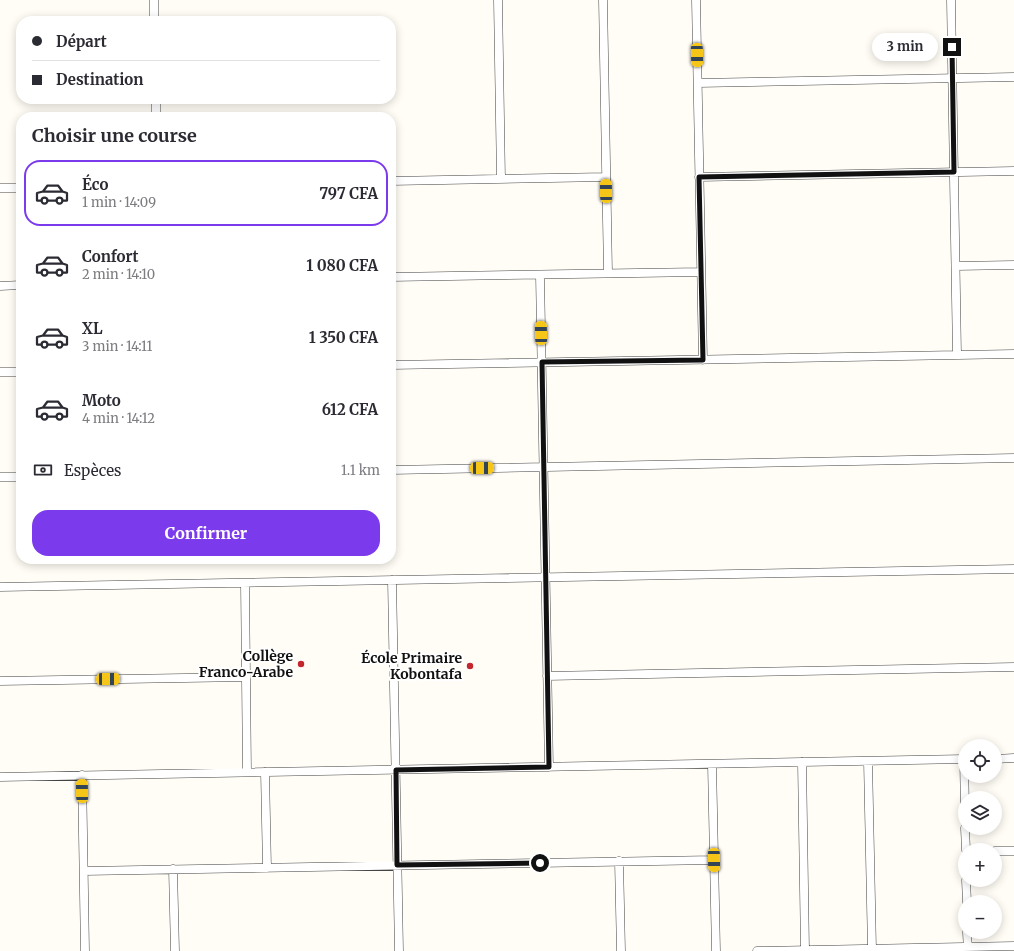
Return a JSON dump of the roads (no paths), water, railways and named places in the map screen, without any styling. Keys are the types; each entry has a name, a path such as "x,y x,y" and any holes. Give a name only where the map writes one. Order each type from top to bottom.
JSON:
{"street":[{"path":"154,0 154,16"},
{"path":"498,0 501,179"},
{"path":"603,0 608,273"},
{"path":"696,0 703,360"},
{"path":"951,0 957,355"},
{"path":"698,83 1014,77"},
{"path":"699,177 1014,171"},
{"path":"396,181 606,177"},
{"path":"0,188 16,188"},
{"path":"956,266 1014,265"},
{"path":"396,277 701,272"},
{"path":"540,275 549,767"},
{"path":"0,286 16,285"},
{"path":"396,365 1014,354"},
{"path":"0,372 16,372"},
{"path":"396,470 1014,458"},
{"path":"0,477 16,476"},
{"path":"0,587 1014,569"},
{"path":"392,580 399,951"},
{"path":"245,583 247,772"},
{"path":"547,676 1014,667"},
{"path":"0,681 246,677"},
{"path":"1002,759 1014,758"},
{"path":"0,777 958,759"},
{"path":"868,761 872,949"},
{"path":"802,762 805,950"},
{"path":"712,764 716,951"},
{"path":"265,772 266,868"},
{"path":"82,775 85,951"},
{"path":"1002,851 1014,851"},
{"path":"84,871 714,860"},
{"path":"620,861 621,951"},
{"path":"173,869 175,951"},
{"path":"967,939 968,949"},
{"path":"757,951 968,949 1014,946"}],"place":[{"name":"Collège Franco-Arabe","path":"301,664"},
{"name":"École Primaire Kobontafa","path":"470,666"}]}
